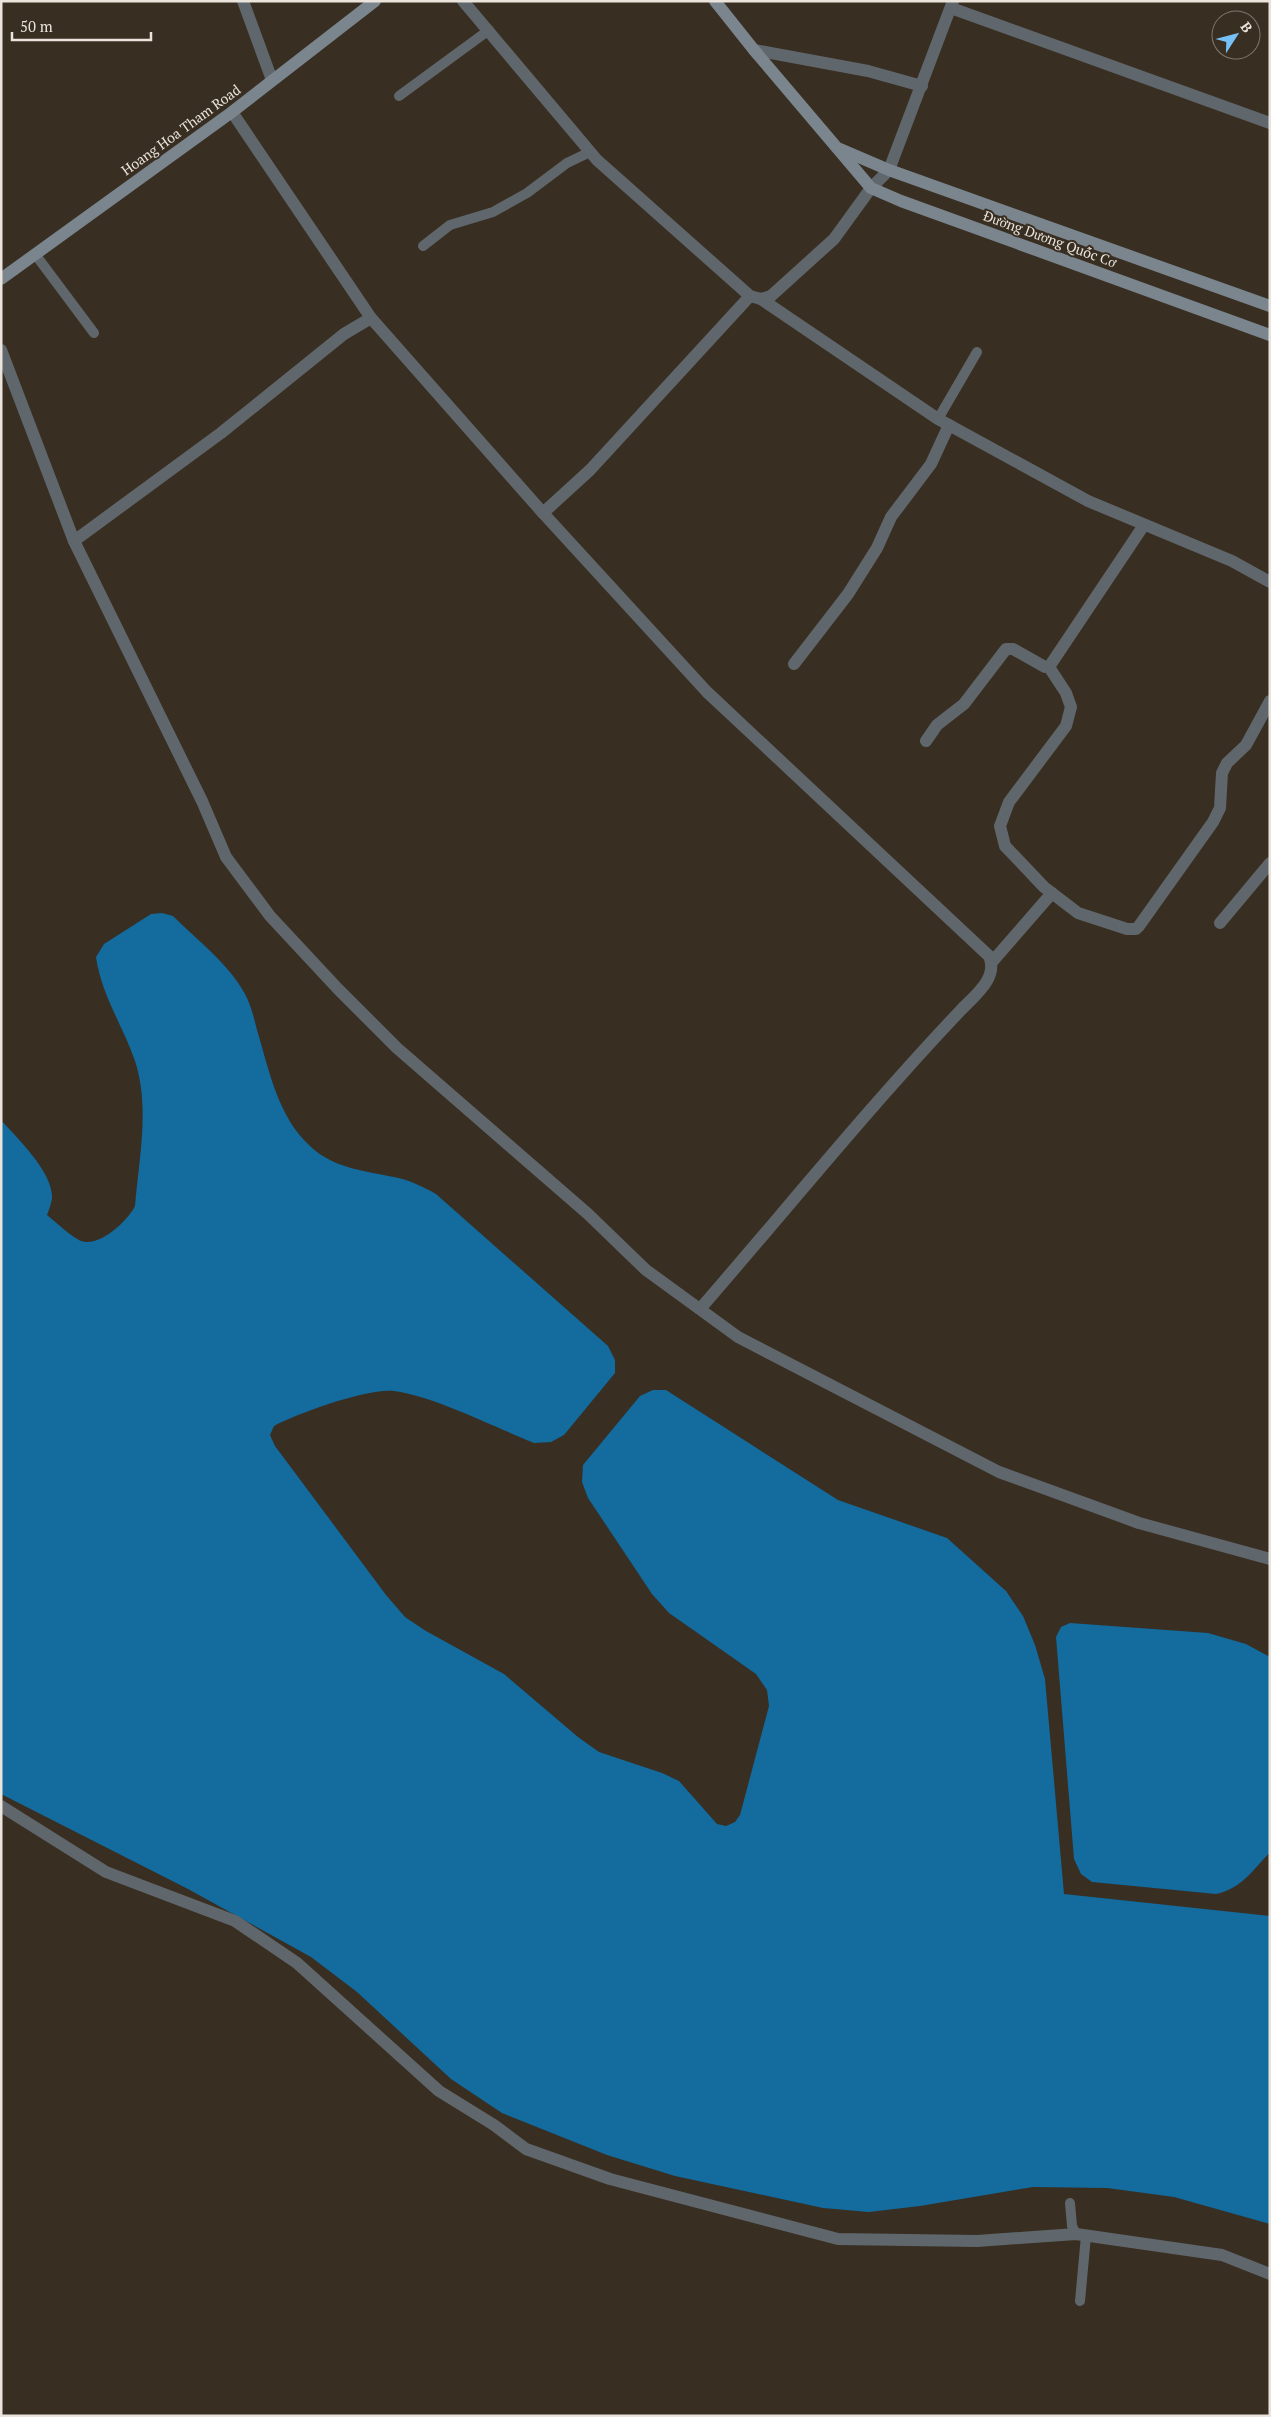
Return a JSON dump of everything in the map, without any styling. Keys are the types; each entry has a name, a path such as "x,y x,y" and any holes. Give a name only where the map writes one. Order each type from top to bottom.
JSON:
{"main road":[{"name":"Hoang Hoa Tham Road","path":"1,280 232,112 375,1"},
{"name":"Đường Dương Quốc Cơ","path":"716,1 835,148 871,188 901,201 1270,335"},
{"name":"Đường Dương Quốc Cơ","path":"835,148 889,170 1270,306"}],"street":[{"path":"243,1 272,80"},
{"path":"463,1 590,152 755,298 944,422 1088,501 1232,561 1270,582"},
{"path":"546,510 590,470 755,298 771,296 834,239 871,188 889,170 952,4 1270,124"},
{"path":"754,50 868,71 922,86"},
{"path":"232,112 370,318 546,510 707,692 990,956 993,971 986,984 925,1048 700,1309"},
{"path":"74,541 221,434 344,334 370,318"},
{"path":"1,350 74,541 202,801 226,857 270,916 338,989 397,1048 588,1214 646,1270 738,1337 999,1472 1139,1523 1270,1559"},
{"path":"794,664 848,594 877,548 891,518 931,464 944,422"},
{"path":"1049,667 1144,525"},
{"path":"926,741 937,725 964,704 1006,650 1014,649 1045,667 1049,667 1066,693 1071,707 1066,726 1009,802 1000,826 1005,846 1052,893 1078,913 1127,929 1138,927 1213,822 1220,808 1222,773 1227,762 1246,745 1270,701"},
{"path":"1220,923 1270,863"},
{"path":"992,962 1052,893"},
{"path":"1,1806 106,1872 235,1921 297,1963 439,2091 494,2125 526,2149 610,2179 838,2239 977,2241 1081,2235 1222,2255 1270,2274"}],"lane":[{"path":"399,96 489,30"},
{"path":"423,246 450,225 493,212 528,193 567,163 590,152"},
{"path":"35,254 94,332"},
{"path":"944,422 977,352"},
{"path":"1070,2203 1072,2226 1081,2235 1080,2301"}],"water":[{"path":"162,913 173,916 222,962 245,994 251,1007 271,1077 282,1107 299,1134 310,1146 329,1159 349,1168 405,1180 436,1194 608,1346 615,1360 615,1373 564,1435 551,1442 534,1443 428,1399 394,1391 382,1391 351,1397 316,1408 274,1426 270,1435 275,1446 386,1595 405,1617 426,1631 504,1674 578,1737 599,1752 662,1773 679,1781 717,1824 726,1826 735,1822 740,1815 769,1706 767,1690 756,1674 669,1613 652,1594 588,1498 582,1482 583,1465 640,1396 653,1390 666,1390 838,1500 947,1538 1006,1591 1023,1616 1035,1645 1045,1679 1064,1894 1270,1916 1270,2224 1174,2197 1107,2188 1033,2187 920,2206 869,2212 823,2208 675,2176 607,2155 502,2113 451,2079 357,1992 311,1957 188,1889 1,1794 1,1120 33,1156 47,1178 52,1199 47,1215 71,1235 86,1242 94,1241 103,1238 126,1219 135,1206 141,1151 142,1096 135,1061 103,984 96,957 104,944 151,914"},
{"path":"1070,1623 1208,1633 1246,1644 1270,1657 1270,1852 1246,1878 1233,1888 1216,1894 1092,1882 1081,1874 1074,1859 1056,1637 1061,1627"}]}
